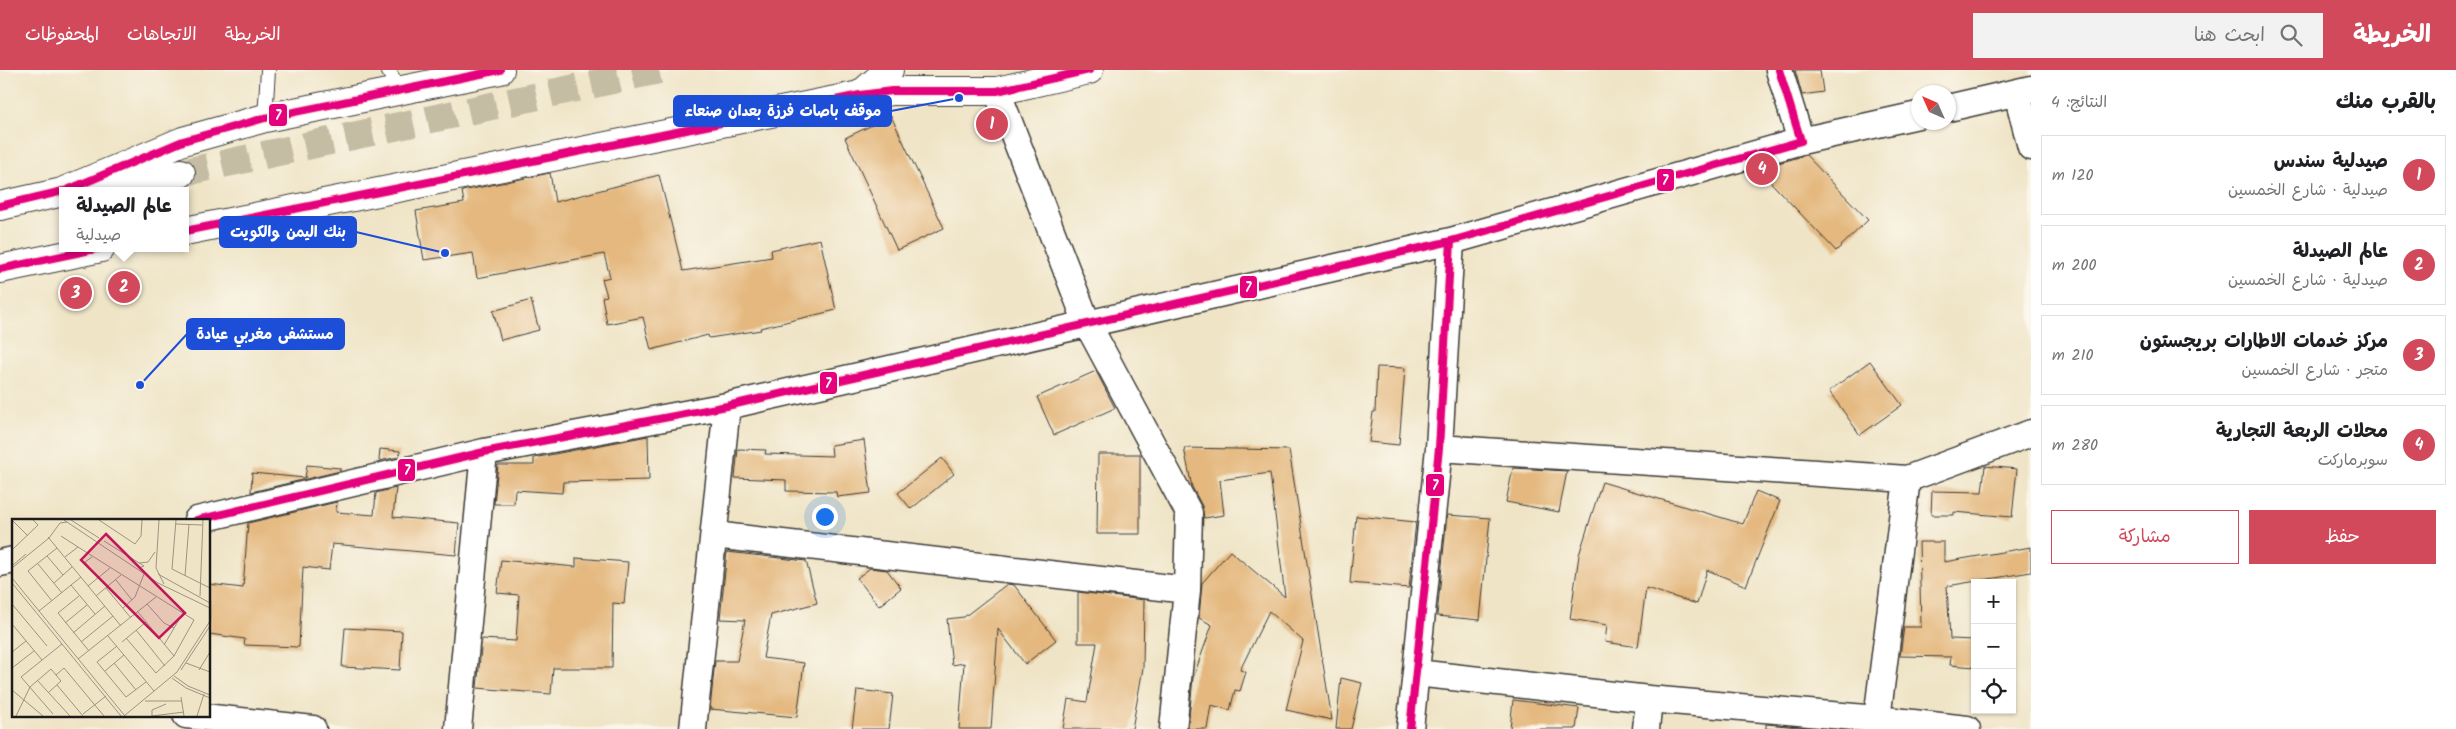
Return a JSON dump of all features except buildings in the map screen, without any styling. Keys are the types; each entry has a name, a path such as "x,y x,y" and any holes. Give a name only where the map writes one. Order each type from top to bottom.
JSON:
{"main road":[{"path":"74,187 182,142 394,80 500,70"},
{"path":"189,230 860,95 890,80 944,70"},
{"path":"890,80 997,91 1089,70"},
{"path":"90,187 181,173"},
{"path":"0,206 59,192"},
{"path":"0,268 81,252"}],"street":[{"path":"1779,70 1801,141"},
{"path":"997,91 1087,323 1189,513 1187,590 1173,729"},
{"path":"1956,106 2024,91 2031,147"},
{"path":"201,519 484,452 728,406 1450,241 1801,141 1911,117"},
{"path":"1410,729 1439,448 1450,241"},
{"path":"693,729 728,406"},
{"path":"1439,448 1907,480 2031,433"},
{"path":"458,729 484,452"},
{"path":"1877,719 1907,480"},
{"path":"714,535 1187,590"},
{"path":"1416,673 1649,699 1877,719 1966,729"},
{"path":"1646,729 1649,699"},
{"path":"195,716 313,729"}],"lane":[{"path":"265,118 268,70"}],"tunnel":[{"path":"181,173 659,70"}],"transit line":[{"name":"7","path":"74,187 183,141 265,118 500,70"},
{"name":"7","path":"189,230 860,95 892,91 997,91 1089,70"},
{"name":"7","path":"201,519 484,452 727,406 1451,241 1801,141 1779,70"},
{"name":"7","path":"0,206 59,192"},
{"name":"7","path":"1410,729 1439,448 1451,241"},
{"name":"7","path":"0,269 81,252"}],"place":[{"name":"موقف باصات فرزة بعدان صنعاء","path":"959,98"},
{"name":"صيدلية سندس","path":"992,124"},
{"name":"محلات الربعة التجارية","path":"1762,169"},
{"name":"بنك اليمن والكويت","path":"445,253"},
{"name":"عالم الصيدلة","path":"124,287"},
{"name":"مركز خدمات الاطارات بريجستون","path":"76,293"},
{"name":"مستشفى مغربي عيادة","path":"140,385"}]}
